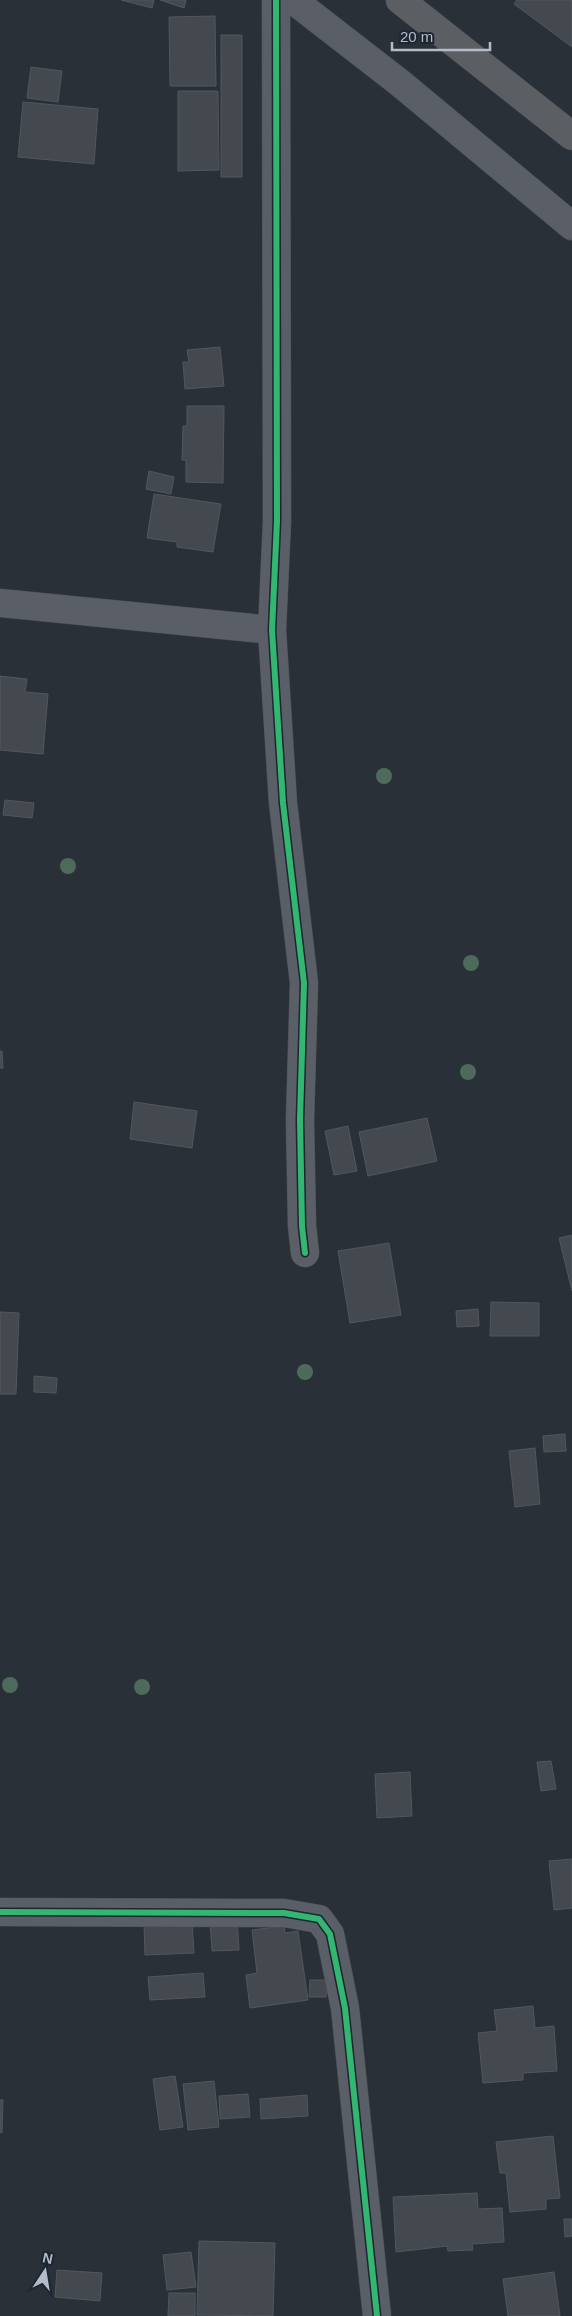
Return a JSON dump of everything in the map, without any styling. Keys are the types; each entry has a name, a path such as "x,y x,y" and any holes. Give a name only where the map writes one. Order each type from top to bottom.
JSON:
{"highway":[{"path":"400,0 572,136"}],"street":[{"path":"276,0 277,521 272,630 283,803 304,982 300,1120 302,1226 305,1253"},
{"path":"293,0 400,83 572,226"},
{"path":"0,603 272,630"},
{"path":"0,1912 284,1914 319,1919 330,1934 345,2008 376,2316"}],"building":[{"path":"121,0 154,0 152,8"},
{"path":"160,0 186,0 184,8"},
{"path":"517,0 572,0 572,47 514,4"},
{"path":"215,16 216,86 170,86 169,17"},
{"path":"221,35 242,35 242,177 221,177"},
{"path":"31,67 62,71 58,102 27,98"},
{"path":"178,91 218,91 219,170 178,171"},
{"path":"23,102 98,109 94,164 18,157"},
{"path":"220,347 224,386 185,389 183,362 189,362 187,350"},
{"path":"187,406 224,406 223,483 186,482 186,460 182,460 183,426 187,426"},
{"path":"149,471 174,477 171,494 146,489"},
{"path":"154,494 221,504 213,552 177,547 177,542 147,538"},
{"path":"0,676 27,679 25,692 48,694 43,754 0,750"},
{"path":"5,800 34,803 32,818 3,815"},
{"path":"0,1051 2,1051 3,1068 0,1068"},
{"path":"134,1102 197,1111 192,1148 130,1139"},
{"path":"427,1118 437,1161 368,1176 359,1132"},
{"path":"348,1126 357,1171 334,1175 325,1131"},
{"path":"572,1235 572,1291 559,1238"},
{"path":"389,1243 401,1315 350,1323 338,1251"},
{"path":"491,1302 539,1303 539,1336 490,1336"},
{"path":"478,1309 479,1326 457,1327 456,1311"},
{"path":"0,1312 19,1313 16,1394 0,1394"},
{"path":"34,1376 57,1378 56,1393 34,1392"},
{"path":"565,1434 566,1451 544,1452 543,1436"},
{"path":"535,1448 540,1504 515,1507 509,1451"},
{"path":"551,1761 556,1789 541,1791 537,1762"},
{"path":"410,1772 412,1816 377,1818 375,1774"},
{"path":"572,1859 572,1908 554,1910 549,1861"},
{"path":"237,1919 239,1950 212,1951 210,1921"},
{"path":"192,1922 194,1953 145,1955 144,1924"},
{"path":"284,1926 285,1933 298,1931 308,2000 250,2008 246,1975 257,1973 252,1930"},
{"path":"203,1973 205,1997 150,2000 148,1977"},
{"path":"310,1980 327,1980 326,1997 309,1997"},
{"path":"533,2006 535,2028 554,2026 557,2071 523,2073 523,2080 483,2083 478,2033 497,2031 494,2010"},
{"path":"175,2076 183,2127 160,2130 153,2079"},
{"path":"214,2081 219,2127 188,2130 183,2084"},
{"path":"248,2094 250,2117 220,2119 219,2096"},
{"path":"307,2095 308,2116 261,2119 260,2099"},
{"path":"0,2100 3,2100 2,2133 0,2132"},
{"path":"553,2136 560,2198 546,2199 546,2209 510,2212 506,2173 500,2173 496,2142"},
{"path":"477,2193 478,2209 502,2208 504,2242 472,2244 473,2250 448,2251 447,2246 396,2252 393,2197"},
{"path":"564,2219 572,2219 572,2236 565,2237"},
{"path":"199,2241 275,2243 273,2316 197,2315"},
{"path":"191,2252 196,2287 167,2290 163,2255"},
{"path":"57,2270 102,2273 100,2301 55,2297"},
{"path":"554,2272 560,2316 508,2316 503,2279"},
{"path":"169,2293 195,2293 195,2316 168,2316"}],"cycle path":[{"path":"276,0 277,521 272,630 283,803 304,983 300,1120 302,1226 305,1253"},
{"path":"0,1912 284,1913 319,1919 330,1934 345,2008 377,2316"}]}
